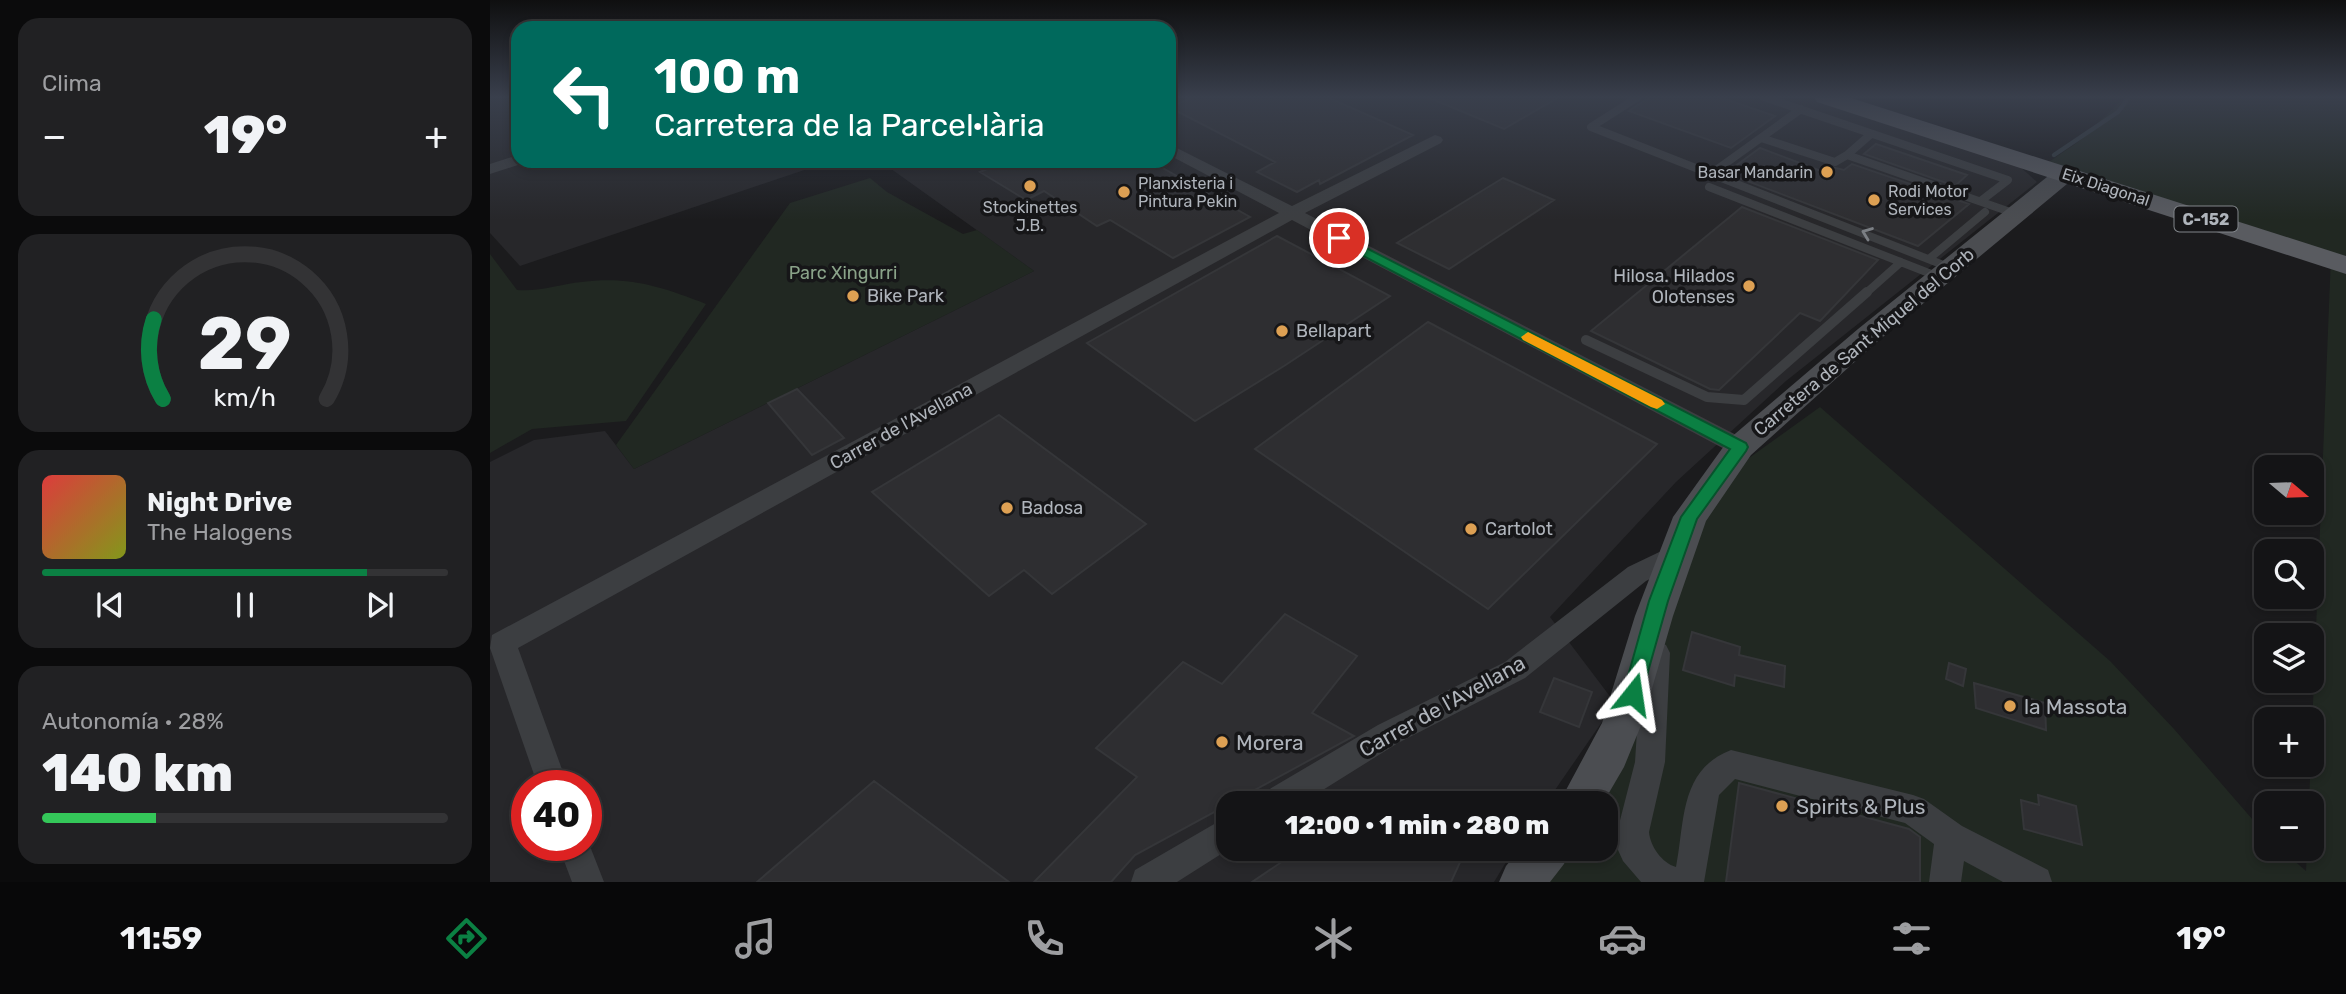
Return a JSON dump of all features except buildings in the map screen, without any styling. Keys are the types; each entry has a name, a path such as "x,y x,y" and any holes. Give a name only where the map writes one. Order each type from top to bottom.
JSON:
{"main road":[{"name":"Eix Diagonal","path":"1953,138 2346,265"}],"street":[{"name":"Carrer de l'Avellana","path":"547,770 502,643 1292,214 1435,140"},
{"path":"1176,153 1740,447"},
{"path":"490,169 511,162"},
{"name":"Carretera de Sant Miquel del Corb","path":"1587,791 1609,754 1622,723 1658,601 1690,517 1740,447 1868,335 1940,267 2016,214 2065,174"},
{"name":"Carrer de l'Avellana","path":"1294,791 1388,734 1515,670 1637,575 1674,555"},
{"path":"1658,601 1650,762 1633,832 1634,850 1658,877 1670,882"},
{"path":"1680,882 1689,879 1696,861 1704,791 1714,777 1731,764 1913,810 1951,837 2036,882"},
{"path":"1945,882 1951,837"},
{"path":"1147,882 1216,839"},
{"path":"581,861 588,882"},
{"path":"1522,882 1539,861"}],"lane":[{"path":"1620,138 1940,267"},
{"path":"1712,173 1761,138"},
{"path":"1761,138 1837,162 1866,138"},
{"path":"1884,138 2006,177 2008,180 1982,200"},
{"path":"1847,155 2016,214"},
{"path":"1709,187 1901,262 1940,267"},
{"path":"1940,267 1984,212"},
{"path":"1586,340 1707,397 1744,400 1901,262"}],"shaded area":[{"path":"490,138 511,138 511,168 810,168 520,266 490,233"},
{"path":"1176,138 1935,138 2018,165 2037,182 1786,381 1676,482 1550,617 1615,703 1554,791 1216,791 1216,861 1507,861 1494,882 490,882 490,462 534,440 605,431 634,469 1034,271 890,168 1176,168"}],"green space":[{"path":"2082,138 2346,138 2346,882 1513,882 1530,861 1618,861 1618,791 1581,791 1589,780 1649,598 1731,471 1820,407 2110,661 2174,729 2254,821 2254,861 2295,861 2306,871 2306,861 2324,861 2324,791 2309,791 2310,777 2324,777 2324,707 2313,707 2313,693 2324,693 2324,623 2316,623 2317,609 2324,609 2324,539 2320,539 2320,525 2324,525 2323,455 2331,256 2046,164"},
{"name":"Parc Xingurri","path":"870,178 887,192 963,234 977,230 1034,271 634,469 616,445 790,203"},
{"path":"490,254 517,290 582,282 631,282 660,288 706,304 626,421 532,429 490,453"}],"waterway":[{"path":"2054,155 2079,138"}],"slow traffic":[{"path":"1528,337 1657,404"}],"place":[{"name":"Basar Mandarin","path":"1827,172"},
{"name":"Stockinettes J.B.","path":"1030,186"},
{"name":"Planxisteria i Pintura Pekin","path":"1124,192"},
{"name":"Rodi Motor Services","path":"1874,200"},
{"name":"Hilosa. Hilados Olotenses","path":"1749,286"},
{"name":"Bike Park","path":"853,296"},
{"name":"Bellapart","path":"1282,331"},
{"name":"Badosa","path":"1007,508"},
{"name":"Cartolot","path":"1471,529"},
{"name":"la Massota","path":"2010,706"},
{"name":"Morera","path":"1222,742"},
{"name":"Spirits & Plus","path":"1782,806"}],"route":[{"path":"1339,238 1740,447 1690,517 1658,601 1633,694"}]}
